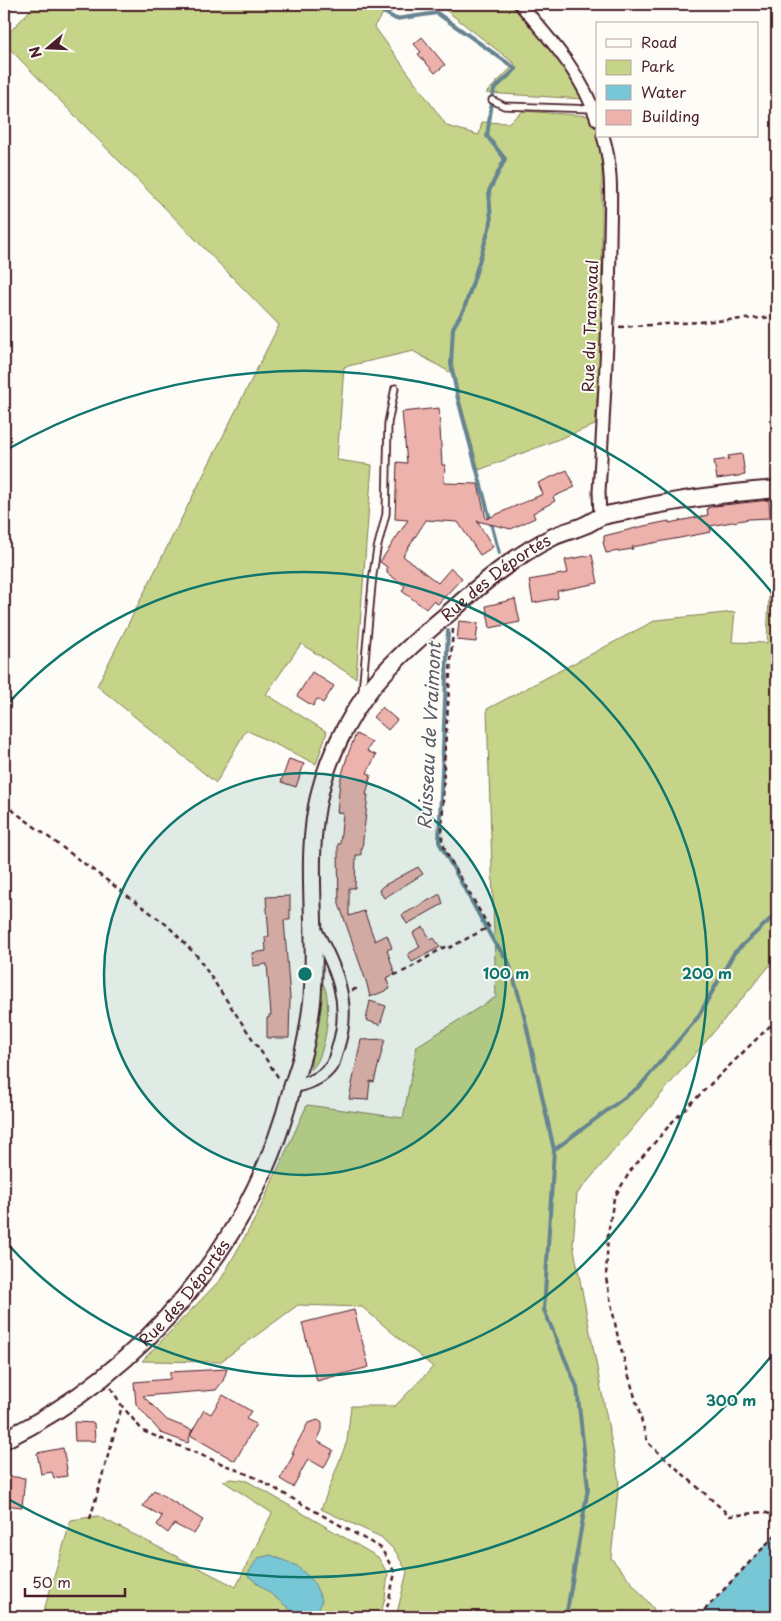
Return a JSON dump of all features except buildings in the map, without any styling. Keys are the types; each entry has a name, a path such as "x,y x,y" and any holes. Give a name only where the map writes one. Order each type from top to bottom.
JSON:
{"street":[{"path":"520,4 570,65 595,114"},
{"name":"Rue du Transvaal","path":"600,517 599,492 609,293 610,180 607,151 603,138"},
{"name":"Rue des Déportés","path":"4,1440 55,1411 104,1378 160,1326 196,1284 227,1240 257,1187 288,1110 292,1087 305,1046 312,1003 315,960 312,844 320,791 333,752 362,702 381,676 487,579 526,552 555,536 585,525 600,517 656,504 777,489"},
{"name":"Rue des Déportés","path":"292,1087 306,1084 321,1077 332,1065 343,1032 343,994 334,967 314,927"}],"lane":[{"path":"492,100 504,106 595,114"},
{"path":"362,702 373,574 386,514 388,423 395,388"}],"path":[{"path":"607,328 777,317"},
{"path":"394,975 401,973 429,954 445,947 447,949 489,927 447,854 442,841 448,689 454,632 448,613"},
{"path":"4,804 167,925 197,956 278,1079 284,1085 292,1087"},
{"path":"777,1019 674,1120 631,1170 614,1198 608,1234 606,1278 618,1338 648,1443 730,1516 763,1512 777,1516"},
{"path":"104,1378 122,1406 143,1431 254,1477 381,1548 395,1573 385,1617"},
{"path":"90,1520 122,1406"},
{"path":"698,1617 777,1533"}],"green space":[{"path":"36,4 420,4 383,14 374,26 447,126 479,135 482,122 508,123 523,111 591,116 596,128 596,138 598,138 602,157 602,338 595,425 479,470 453,374 413,351 344,367 337,460 372,465 356,678 301,644 266,694 327,732 316,764 246,730 216,783 97,686 279,325 4,43 4,38"},
{"path":"438,4 512,4 560,58 584,99 486,93 515,64"},
{"path":"777,549 777,957 577,1194 573,1244 619,1481 611,1558 654,1609 647,1617 396,1617 407,1572 396,1552 381,1537 321,1509 347,1441 351,1406 395,1406 433,1367 362,1307 298,1305 220,1362 142,1361 221,1279 256,1217 307,1105 403,1118 417,1046 496,997 487,709 656,620 735,612 732,642 767,643 771,550"},
{"path":"323,984 326,992 328,1016 326,1030 324,1043 316,1065 310,1070 321,986"},
{"path":"232,1479 247,1481 378,1557 388,1574 380,1617 42,1617 71,1520 98,1516 236,1587 272,1513 223,1481"}],"water":[{"path":"777,1534 777,1617 699,1617"},
{"path":"271,1555 297,1566 313,1581 322,1600 317,1616 300,1617 247,1575 258,1558"}],"waterway":[{"name":"Ruisseau de Vraimont","path":"369,4 396,19 437,13 516,69 494,89 487,136 505,159 489,191 491,222 464,309 453,328 451,364 458,399 499,553"},
{"name":"Ruisseau de Vraimont","path":"448,631 439,842 494,942 508,960 522,1006 554,1150 544,1310 577,1387 588,1488 566,1617"},
{"path":"554,1150 640,1086 698,1017 734,953 777,913"}]}
